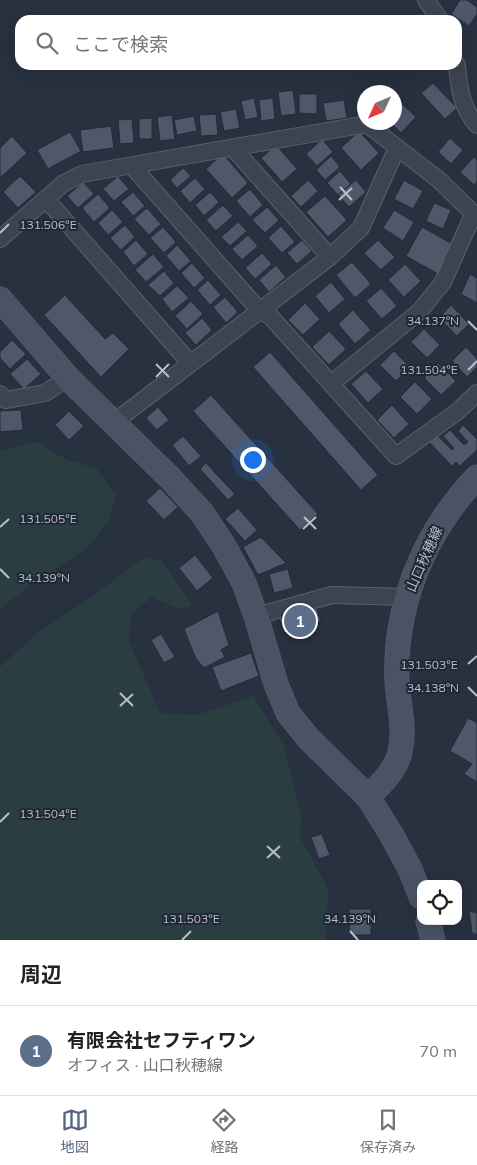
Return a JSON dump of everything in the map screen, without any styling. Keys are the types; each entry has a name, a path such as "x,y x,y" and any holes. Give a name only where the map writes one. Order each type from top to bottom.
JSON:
{"street":[{"path":"426,0 436,15"},
{"path":"457,70 459,92 468,115 477,125"},
{"path":"0,238 64,183 82,174 367,124 439,180 475,216 443,282 420,311 332,383"},
{"path":"233,148 330,257"},
{"path":"113,423 330,257 361,228 396,148"},
{"path":"132,166 260,310 270,316 396,456 458,411 477,393"},
{"path":"46,199 190,363"},
{"path":"0,298 68,378 170,478 202,513 244,583 276,684 288,713 308,738 368,797 391,834 410,869 417,887"},
{"path":"2,398 45,393 68,378"},
{"name":"山口秋穂線","path":"368,797 392,771 400,752 403,730 397,688 397,657 407,597 416,570 426,547 442,520 459,496 477,477"},
{"path":"256,616 332,595 407,597"},
{"path":"429,925 433,940"}],"green space":[{"path":"36,442 67,460 96,468 116,495 109,520 87,548 29,586 0,609 0,451"},
{"path":"145,557 162,561 192,606 179,609 152,597 131,613 129,641 160,713 197,715 253,696 284,746 301,816 300,837 328,889 326,940 0,940 0,667 40,631 94,595"}],"building":[{"path":"460,0 467,0 477,7 477,14 469,26 462,21 462,15 451,14"},
{"path":"433,83 457,108 445,119 421,93"},
{"path":"293,90 296,114 281,116 278,92"},
{"path":"299,94 317,94 317,114 299,113"},
{"path":"254,98 258,117 245,120 241,101"},
{"path":"273,98 275,119 261,121 259,100"},
{"path":"344,100 347,118 326,121 323,103"},
{"path":"402,104 416,117 401,133 398,130 402,130"},
{"path":"236,109 240,128 224,131 220,112"},
{"path":"216,114 218,135 201,136 199,115"},
{"path":"172,115 175,139 160,141 157,117"},
{"path":"194,116 197,131 177,135 174,120"},
{"path":"152,118 152,139 139,139 139,119"},
{"path":"132,119 134,143 120,144 118,120"},
{"path":"111,126 114,148 83,152 80,130"},
{"path":"359,131 379,153 361,170 341,148"},
{"path":"70,132 81,151 48,169 37,150"},
{"path":"12,136 27,153 0,178 0,148"},
{"path":"450,138 463,150 451,164 438,152"},
{"path":"322,139 333,152 317,166 306,154"},
{"path":"276,145 297,169 282,182 261,158"},
{"path":"223,154 248,183 232,198 206,169"},
{"path":"331,156 340,167 325,180 316,170"},
{"path":"474,157 477,160 477,181 474,185 460,172"},
{"path":"183,168 191,176 177,188 170,180"},
{"path":"340,171 351,184 338,195 327,183"},
{"path":"20,176 36,192 18,208 3,192"},
{"path":"118,176 129,189 114,201 103,189"},
{"path":"195,178 205,189 190,203 180,191"},
{"path":"308,180 318,191 301,207 291,196"},
{"path":"356,180 366,192 349,207 338,195"},
{"path":"404,180 423,191 413,209 394,199"},
{"path":"83,182 94,194 78,208 67,196"},
{"path":"250,189 263,205 250,217 236,201"},
{"path":"133,192 145,206 133,216 121,202"},
{"path":"210,192 219,202 204,216 195,205"},
{"path":"98,194 110,208 94,222 82,208"},
{"path":"325,196 347,220 328,237 306,212"},
{"path":"434,203 451,210 443,229 426,221"},
{"path":"223,205 233,216 216,231 206,220"},
{"path":"267,207 279,220 265,233 252,220"},
{"path":"147,208 161,224 149,235 134,219"},
{"path":"112,210 123,222 108,235 98,223"},
{"path":"394,210 414,222 403,241 383,228"},
{"path":"238,222 247,231 230,246 221,237"},
{"path":"125,225 135,237 121,250 110,238"},
{"path":"281,226 295,242 282,253 268,238"},
{"path":"163,227 176,242 164,253 150,238"},
{"path":"422,227 454,245 438,274 406,256"},
{"path":"248,235 258,246 242,260 232,249"},
{"path":"136,240 148,254 134,266 123,252"},
{"path":"302,240 312,251 297,264 287,253"},
{"path":"378,240 395,257 381,270 364,253"},
{"path":"177,245 191,261 179,271 166,256"},
{"path":"262,253 272,264 255,279 245,268"},
{"path":"153,254 164,267 146,282 135,270"},
{"path":"352,262 371,284 355,298 336,275"},
{"path":"192,263 205,278 194,288 181,273"},
{"path":"405,264 421,281 404,297 388,280"},
{"path":"276,265 286,277 269,292 259,280"},
{"path":"164,271 174,283 160,296 148,285"},
{"path":"470,274 477,278 477,303 461,294"},
{"path":"208,280 221,295 210,305 197,290"},
{"path":"331,282 345,299 329,313 315,296"},
{"path":"177,286 189,298 172,312 162,299"},
{"path":"381,288 397,306 382,319 366,301"},
{"path":"65,295 105,339 113,333 129,349 101,377 44,315"},
{"path":"225,297 238,312 226,323 213,307"},
{"path":"191,301 203,314 187,329 175,316"},
{"path":"305,303 320,319 303,335 288,320"},
{"path":"451,305 469,324 457,336 439,318"},
{"path":"353,310 371,330 355,344 338,324"},
{"path":"202,318 212,330 196,345 185,333"},
{"path":"424,329 440,345 427,358 411,342"},
{"path":"329,331 346,349 329,365 312,347"},
{"path":"12,340 26,354 10,369 0,358 0,352"},
{"path":"466,347 477,359 477,367 467,377 452,361"},
{"path":"394,351 410,367 396,381 380,365"},
{"path":"270,352 378,475 361,490 253,367"},
{"path":"27,359 41,374 24,389 10,374"},
{"path":"438,363 456,381 441,395 424,378"},
{"path":"366,371 383,389 368,403 351,384"},
{"path":"415,382 432,399 417,414 400,397"},
{"path":"211,395 318,514 300,530 193,411"},
{"path":"392,405 409,424 394,438 377,420"},
{"path":"158,407 169,420 157,430 146,418"},
{"path":"21,410 23,430 0,432 0,411"},
{"path":"69,411 84,426 69,440 55,425"},
{"path":"463,425 477,439 477,450 460,466 456,462 452,466 428,441 436,434 452,450 454,448 443,436 450,430 464,445 468,442 458,431"},
{"path":"183,436 201,456 189,466 172,445"},
{"path":"206,463 235,494 228,500 200,469"},
{"path":"160,488 178,507 164,520 146,501"},
{"path":"238,508 257,530 245,541 225,519"},
{"path":"261,537 286,563 258,575 243,547"},
{"path":"195,555 213,578 197,591 179,568"},
{"path":"288,569 293,588 274,593 269,574"},
{"path":"316,606 321,621 284,633 279,618"},
{"path":"218,611 229,645 221,650 225,657 204,668 196,659 184,629"},
{"path":"161,634 175,657 164,663 151,640"},
{"path":"251,653 259,676 221,691 212,667"},
{"path":"468,718 477,723 477,782 464,774 472,764 450,751"},
{"path":"322,834 330,855 319,859 311,837"},
{"path":"349,909 371,909 371,935 350,935"},
{"path":"469,911 477,913 477,935 472,933"}],"place":[{"name":"有限会社セフティワン","path":"300,621"}]}
